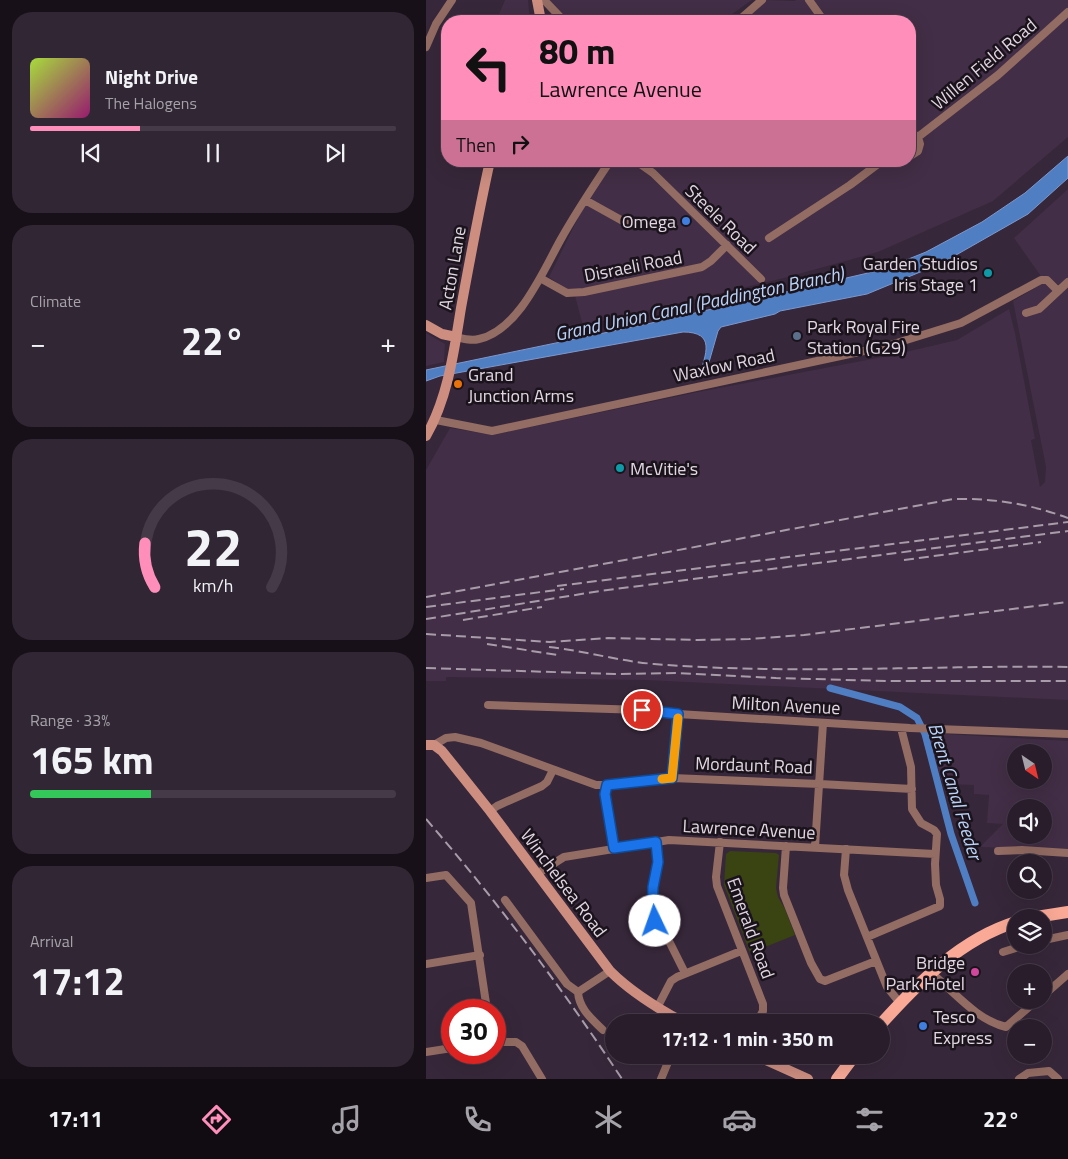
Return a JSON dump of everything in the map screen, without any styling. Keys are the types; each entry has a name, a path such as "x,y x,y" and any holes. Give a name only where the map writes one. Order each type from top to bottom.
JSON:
{"main road":[{"path":"1052,915 1068,912"},
{"path":"890,1014 931,973 952,956 982,936 1007,926"},
{"path":"832,1079 840,1075 848,1064"}],"street":[{"path":"442,15 452,0"},
{"path":"537,0 540,15"},
{"path":"544,0 558,15"},
{"path":"745,15 762,0"},
{"path":"809,0 820,15"},
{"name":"Willen Field Road","path":"918,137 998,75 1068,12"},
{"path":"426,47 441,16"},
{"path":"916,153 920,148 918,137"},
{"name":"Acton Lane","path":"426,436 436,420 453,358 489,167"},
{"path":"426,325 442,334 470,340 478,339 499,329 521,306 540,278 561,238 606,167"},
{"name":"Steele Road","path":"644,167 761,279"},
{"path":"769,238 874,167"},
{"path":"585,200 630,225"},
{"name":"Disraeli Road","path":"540,278 568,293 584,292 702,267 727,245"},
{"name":"Waxlow Road","path":"436,420 492,430 887,346 961,323 1037,283 1047,280 1058,291"},
{"path":"1026,313 1039,309 1068,282"},
{"name":"Milton Avenue","path":"488,705 642,710 901,728 1068,734"},
{"path":"672,778 678,714"},
{"path":"815,847 823,723"},
{"path":"867,937 940,906 936,885 935,854 937,834 921,822 912,809 911,767 901,728"},
{"name":"Mordaunt Road","path":"430,745 446,738 455,737 481,744 596,785 672,778 912,789"},
{"name":"Winchelsea Road","path":"430,745 442,751 490,811 610,971 624,985 669,1014"},
{"path":"490,811 542,786 547,782 553,770"},
{"path":"607,785 605,794 614,848"},
{"name":"Lawrence Avenue","path":"537,874 564,857 669,840 935,854"},
{"path":"656,842 658,862 653,887 652,918 665,933 684,973"},
{"name":"Emerald Road","path":"720,842 716,877 717,886 763,1004 761,1014"},
{"path":"786,846 784,895 811,963 820,980 825,981 876,961"},
{"path":"846,849 845,881 886,987 900,1002"},
{"path":"998,851 1022,850 1068,853"},
{"path":"426,878 446,875 471,903 486,999"},
{"path":"505,900 562,977 578,992"},
{"path":"1052,938 1068,935"},
{"path":"657,1008 671,981 684,973 741,951"},
{"path":"1003,952 1007,951"},
{"path":"426,964 480,955"},
{"path":"578,992 610,971"},
{"path":"931,973 974,1011 995,1025 1006,1027 1027,1009"},
{"path":"1052,988 1068,974"},
{"path":"578,992 584,1012 603,1030"},
{"path":"506,1042 516,1042 522,1046 542,1079"},
{"path":"426,1052 441,1050"},
{"path":"661,1079 667,1064"},
{"path":"773,1064 793,1079"},
{"path":"776,1064 808,1079"},
{"path":"1019,1079 1028,1073 1049,1072 1058,1079"}],"shaded area":[{"path":"505,0 528,0 529,15 499,15"},
{"path":"549,0 752,0 731,15 563,15"},
{"path":"766,0 1068,0 1068,137 993,201 878,252 784,278 583,326 575,296 549,277 584,206 609,167 916,167 916,15 747,15"},
{"path":"1068,189 1068,700 645,680 446,677 446,681 426,681 426,470 450,428 493,435 693,393 893,355 957,340 1009,309 1035,439 1031,440 1040,487 1045,482 1046,467 1013,301 1045,282 1014,238"},
{"path":"426,333 445,344 444,362 426,366"},
{"path":"928,733 1068,741 1068,850 980,847 1003,824 987,823 989,795 974,794 974,785 946,784 942,782"}],"green space":[{"path":"730,851 776,853 779,855 776,888 778,897 795,935 750,953 724,885 726,854"}],"water":[{"path":"1068,156 1068,178 1028,214 942,263 867,294 780,311 775,314 721,327 718,331 705,376 699,376 706,352 704,340 693,333 683,332 440,376 426,381 426,370 647,324 881,270 926,252 982,222 1025,193"}],"waterway":[{"name":"Brent Canal Feeder","path":"830,688 900,707 917,718 925,734 951,834 975,903"}],"railway":[{"path":"426,597 953,499 1011,503 1040,509 1068,518"},
{"path":"557,586 1068,522"},
{"path":"426,619 600,591 1068,531"},
{"path":"904,560 1041,542"},
{"path":"426,607 564,589"},
{"path":"426,634 550,642 608,638 749,639 804,635 1068,602"},
{"path":"463,620 542,607"},
{"path":"487,644 558,655"},
{"path":"549,647 641,663 706,667 758,669 1068,667"},
{"path":"426,668 615,674 677,673 886,681 1068,681"},
{"path":"426,819 478,881 528,946 622,1079"}],"slow traffic":[{"path":"662,779 672,778 678,718"}],"place":[{"name":"Omega","path":"686,221"},
{"name":"Garden Studios Iris Stage 1","path":"988,273"},
{"name":"Park Royal Fire Station (G29)","path":"797,336"},
{"name":"Grand Junction Arms","path":"458,384"},
{"name":"McVitie's","path":"620,468"},
{"name":"Bridge Park Hotel","path":"975,972"},
{"name":"Tesco Express","path":"923,1026"}],"route":[{"path":"642,710 678,714 672,778 607,785 605,794 614,848 656,842 658,862 653,887 654,906 652,918 655,921"}],"water label":[{"name":"Grand Union Canal (Paddington Branch)","path":"699,303"}]}
